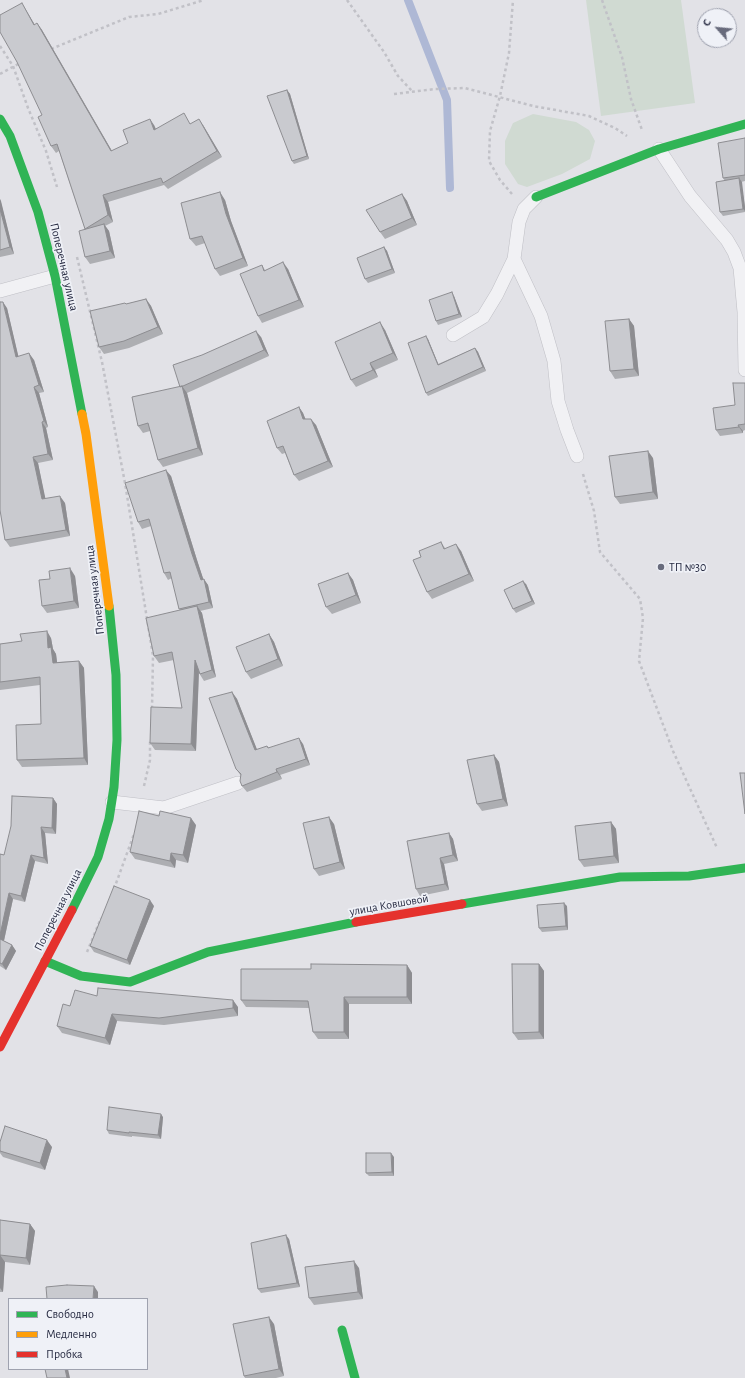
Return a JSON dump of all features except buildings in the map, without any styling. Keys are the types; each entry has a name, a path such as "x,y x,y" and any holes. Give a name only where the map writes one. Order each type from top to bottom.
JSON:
{"street":[{"name":"Поперечная улица","path":"0,119 10,136 38,212 55,276 86,434 107,583 116,689 117,740 112,802 109,819 98,857 84,888 0,1047"},
{"path":"536,197 654,148 745,124"},
{"name":"улица Ковшовой","path":"45,961 81,976 130,982 208,952 346,924 620,877 689,876 745,868"},
{"path":"342,1330 355,1378"}],"lane":[{"path":"654,148 690,196 727,240 734,252 740,268 744,312 744,370"},
{"path":"453,335 483,317 497,294 514,259 519,222 524,209 536,197"},
{"path":"514,259 541,316 554,361 558,401 577,456"},
{"path":"0,291 55,276"},
{"path":"112,802 164,808 238,783"}],"path":[{"path":"50,50 129,18 158,14 204,0"},
{"path":"347,0 384,52 398,76 412,91"},
{"path":"513,0 509,53 500,96 490,131 489,161 500,180 524,209"},
{"path":"602,0 622,57 631,99 644,137 654,148"},
{"path":"0,74 21,63"},
{"path":"394,94 435,89 465,88 500,96 533,106 589,116 628,136"},
{"path":"577,456 594,511 600,552 640,599 643,618 638,661 673,751 727,871"}],"shaded area":[{"path":"586,0 681,0 695,103 601,116"},
{"path":"533,114 576,122 589,130 595,141 590,159 562,174 527,187 518,184 505,164 505,141 513,123"}],"waterway":[{"path":"408,0 447,100 450,188"}],"traffic: fast":[{"path":"0,119 10,136 38,212 55,276 82,414"},
{"path":"536,197 659,149 745,124"},
{"path":"72,910 98,857 109,819 114,787 117,740 116,675 109,606"},
{"path":"462,904 620,877 689,876 745,868"},
{"path":"45,961 81,976 130,982 208,952 356,922"},
{"path":"342,1330 355,1378"}],"traffic: slow":[{"path":"82,414 109,606"}],"traffic: jam":[{"path":"356,922 462,904"},
{"path":"0,1047 72,910"}],"place":[{"name":"ТП №30","path":"661,567"}]}
